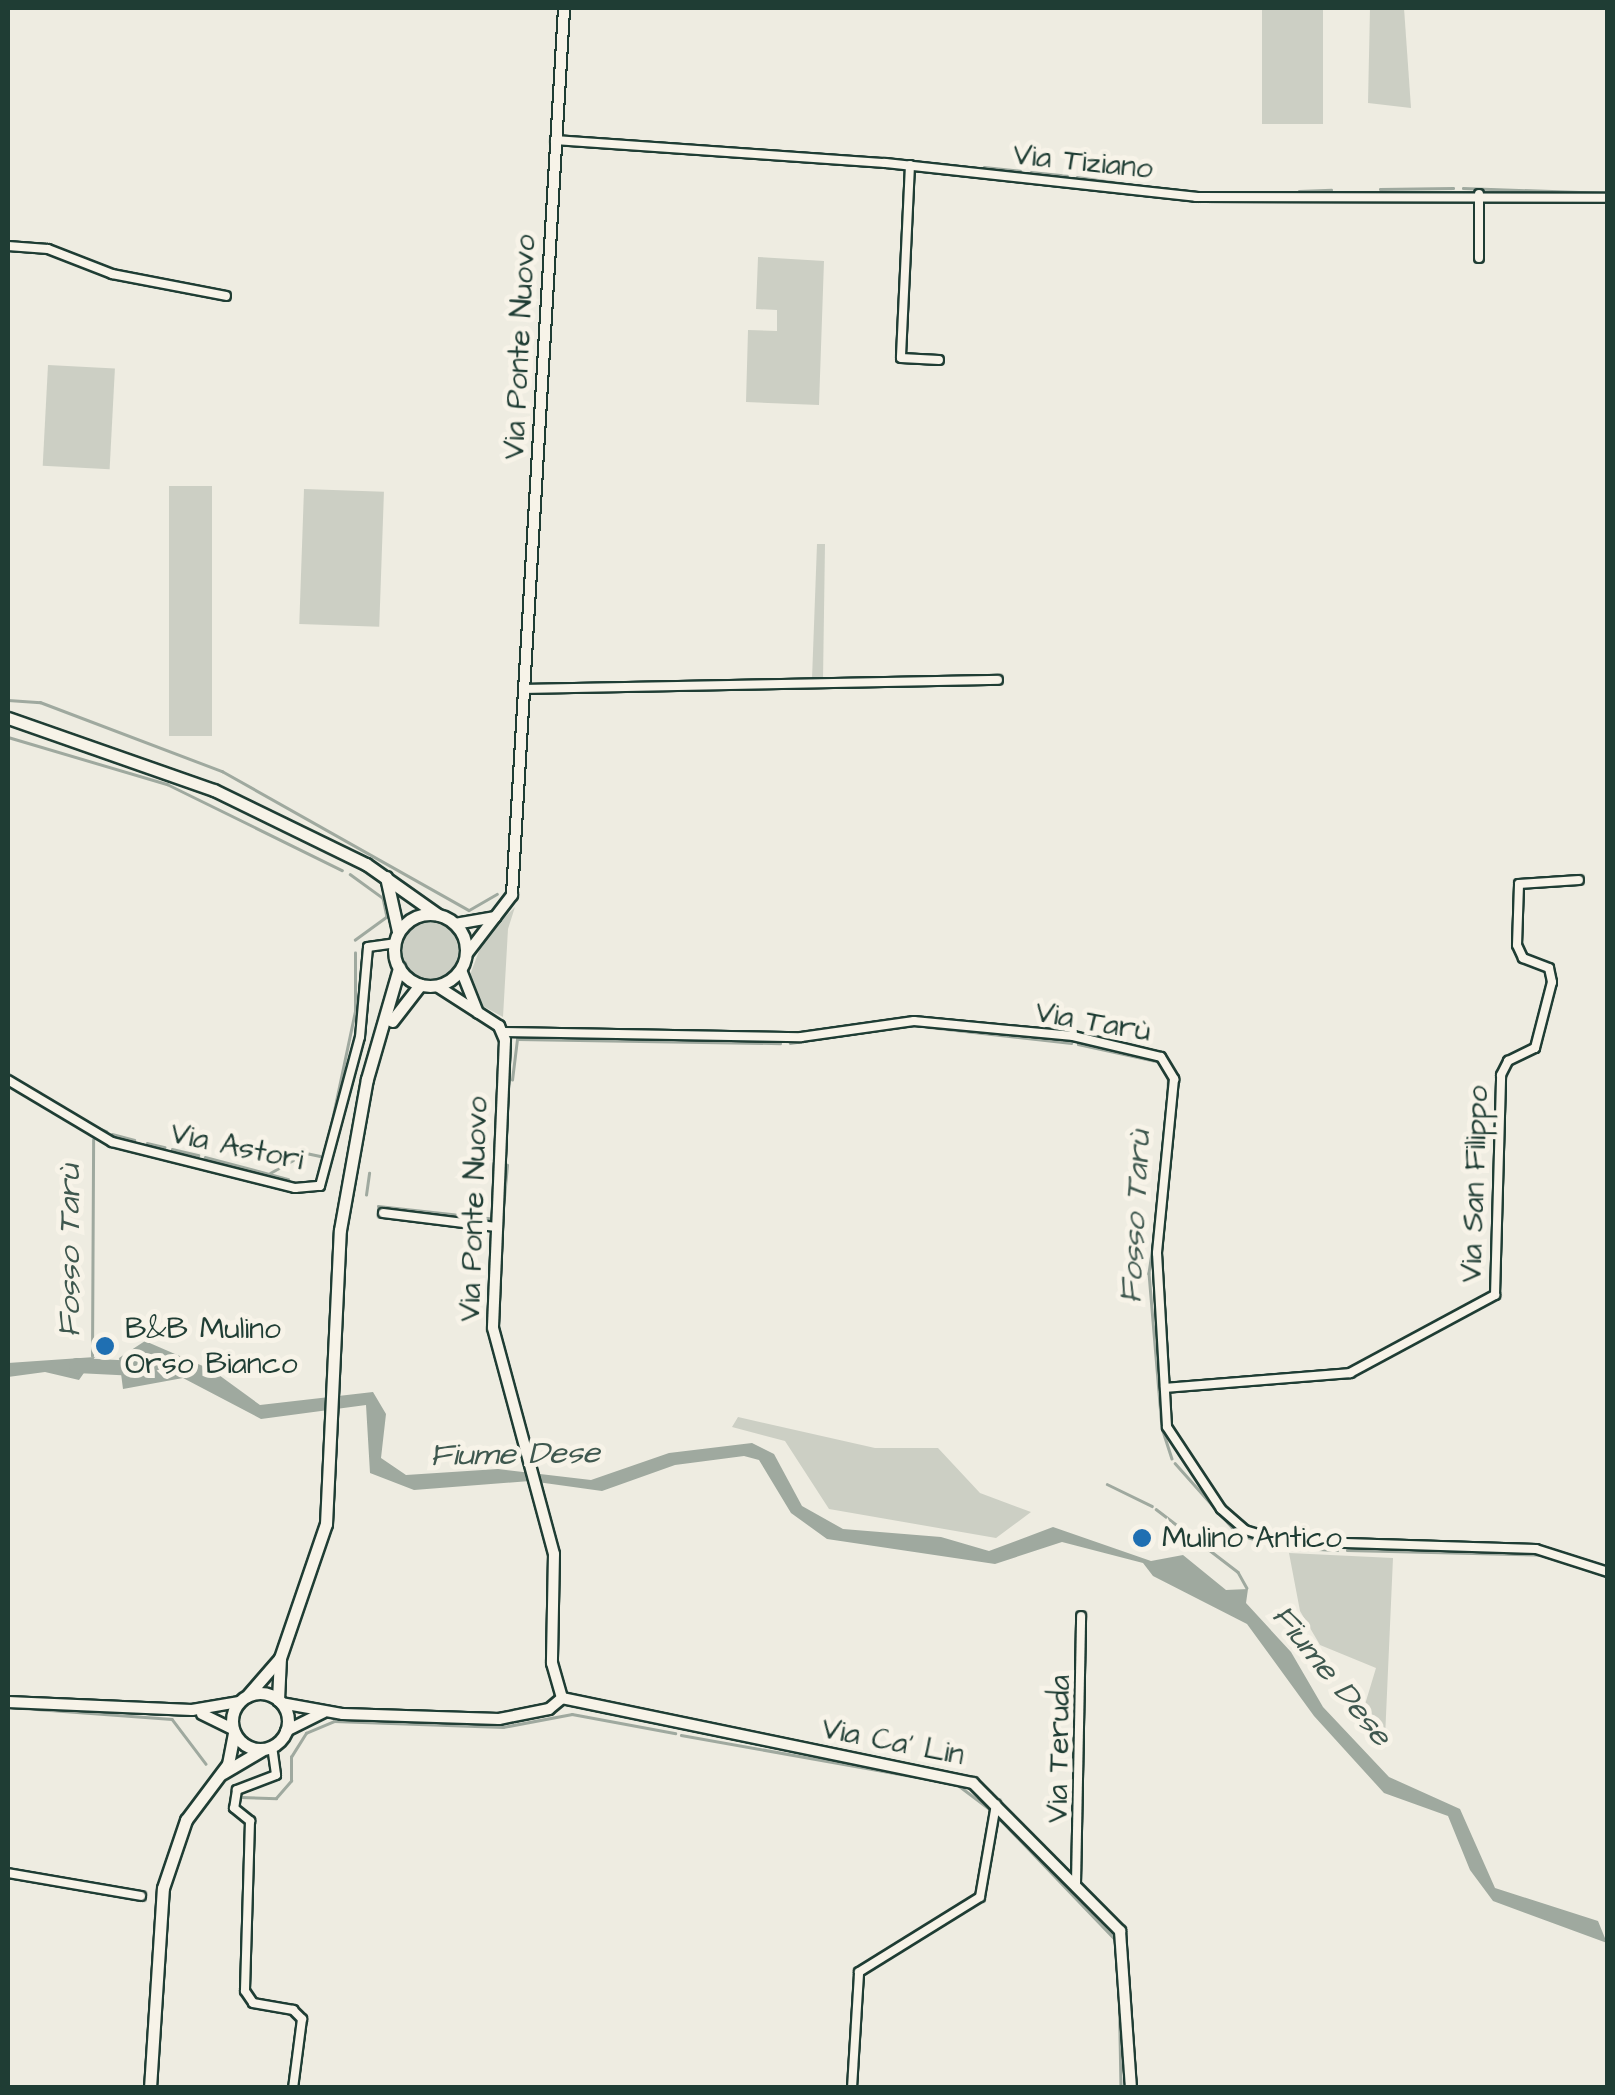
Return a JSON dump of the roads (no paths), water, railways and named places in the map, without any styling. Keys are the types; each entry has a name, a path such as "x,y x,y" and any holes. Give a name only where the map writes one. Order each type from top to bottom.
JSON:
{"main road":[{"path":"8,718 164,768 386,877 454,924 466,955 461,970 437,986 420,984 399,968"},
{"path":"150,2088 163,1888 186,1820 223,1774 268,1747 286,1731 280,1701 280,1658 322,1546 332,1435 340,1230 378,1047 399,968 386,877"},
{"path":"397,939 414,918 438,915"},
{"path":"378,1047 420,984"},
{"path":"223,1774 243,1699 280,1658"},
{"path":"243,1699 280,1701"},
{"path":"234,1731 268,1747"}],"street":[{"name":"Via Ponte Nuovo","path":"466,955 512,895 564,8"},
{"name":"Via Tiziano","path":"555,140 910,165 1196,198 1479,194 1608,198"},
{"path":"910,165 900,358 939,360"},
{"path":"1479,194 1479,258"},
{"path":"8,246 48,249 112,274 226,296"},
{"path":"526,689 998,680"},
{"name":"Via San Filippo","path":"1165,1388 1350,1373 1495,1296 1501,1075 1508,1060 1534,1048 1552,982 1549,968 1523,958 1518,944 1519,884 1578,880"},
{"path":"454,924 496,917"},
{"name":"Via Astori","path":"8,1080 112,1142 295,1188 320,1186 360,1036 368,947 397,939"},
{"path":"461,970 482,1018"},
{"path":"437,986 504,1032"},
{"name":"Via Tarù","path":"504,1032 801,1037 901,1021 1074,1036 1161,1057 1174,1078 1156,1254 1165,1388 1175,1449 1244,1530 1355,1546 1536,1550 1608,1572"},
{"name":"Via Ponte Nuovo","path":"504,1032 493,1328 554,1554 552,1663 562,1698"},
{"path":"383,1213 496,1227"},
{"name":"Via Teruda","path":"1076,1883 1080,1616"},
{"path":"280,1701 325,1712 500,1719 550,1709 562,1698"},
{"name":"Via Ca' Lin","path":"562,1698 974,1783 993,1809 1076,1883 1125,1940 1130,2088"},
{"path":"8,1702 192,1710 243,1699"},
{"path":"192,1710 234,1731"},
{"path":"286,1731 325,1712"},
{"path":"268,1747 276,1774 237,1790 234,1808 250,1821 245,1991 253,2003 293,2010 302,2019 293,2088"},
{"path":"852,2088 863,1965 898,1954 980,1897 988,1882 993,1809"},
{"path":"8,1874 141,1896"}],"waterway":[{"path":"984,167 1020,171"},
{"path":"1031,172 1067,176"},
{"path":"1077,177 1170,190"},
{"path":"1380,189 1453,188"},
{"path":"1463,188 1608,193"},
{"path":"1299,191 1331,190"},
{"path":"8,700 40,702 222,771 469,910 497,894"},
{"path":"8,737 167,784 342,870"},
{"path":"350,874 383,898 387,917 355,940"},
{"path":"327,1144 355,1011 355,953"},
{"name":"Fosso Tarù","path":"929,1027 1071,1043"},
{"name":"Fosso Tarù","path":"790,1043 871,1031"},
{"name":"Fosso Tarù","path":"512,1080 517,1039 780,1043"},
{"name":"Fosso Tarù","path":"1078,1044 1160,1062"},
{"name":"Fosso Tarù","path":"1166,1124 1168,1077"},
{"name":"Fosso Tarù","path":"98,1128 106,1131"},
{"name":"Fosso Tarù","path":"112,1134 134,1140"},
{"name":"Fosso Tarù","path":"92,1356 93,1140"},
{"name":"Fosso Tarù","path":"147,1143 165,1147"},
{"name":"Fosso Tarù","path":"172,1149 198,1155"},
{"path":"270,1173 306,1153 320,1156"},
{"name":"Fosso Tarù","path":"205,1157 288,1179"},
{"name":"Fosso Tarù","path":"502,1219 507,1165"},
{"path":"366,1195 369,1173"},
{"name":"Fosso Tarù","path":"378,1206 489,1218"},
{"name":"Fosso Tarù","path":"1156,1226 1149,1273 1162,1428 1172,1458"},
{"path":"76,1365 137,1368"},
{"name":"Fosso Tarù","path":"1175,1463 1238,1534 1279,1547 1337,1550"},
{"path":"1107,1484 1152,1506"},
{"path":"1156,1509 1238,1572 1247,1588"},
{"name":"Fosso Tarù","path":"1347,1550 1545,1555"},
{"name":"Fosso Tarù","path":"1604,1575 1608,1577"},
{"path":"9,1707 172,1719 206,1764"},
{"path":"241,1797 276,1798 291,1781 291,1757 306,1733 334,1721 503,1727 572,1714 675,1733"},
{"path":"681,1735 950,1783"},
{"path":"958,1785 991,1810"},
{"path":"996,1815 1115,1939"},
{"path":"1119,1982 1121,2088"}],"place":[{"name":"B&B Mulino Orso Bianco","path":"105,1346"},
{"name":"Mulino Antico","path":"1142,1538"}],"water label":[{"name":"Fiume Dese","path":"515,1455"},
{"name":"Fiume Dese","path":"1331,1676"}]}
